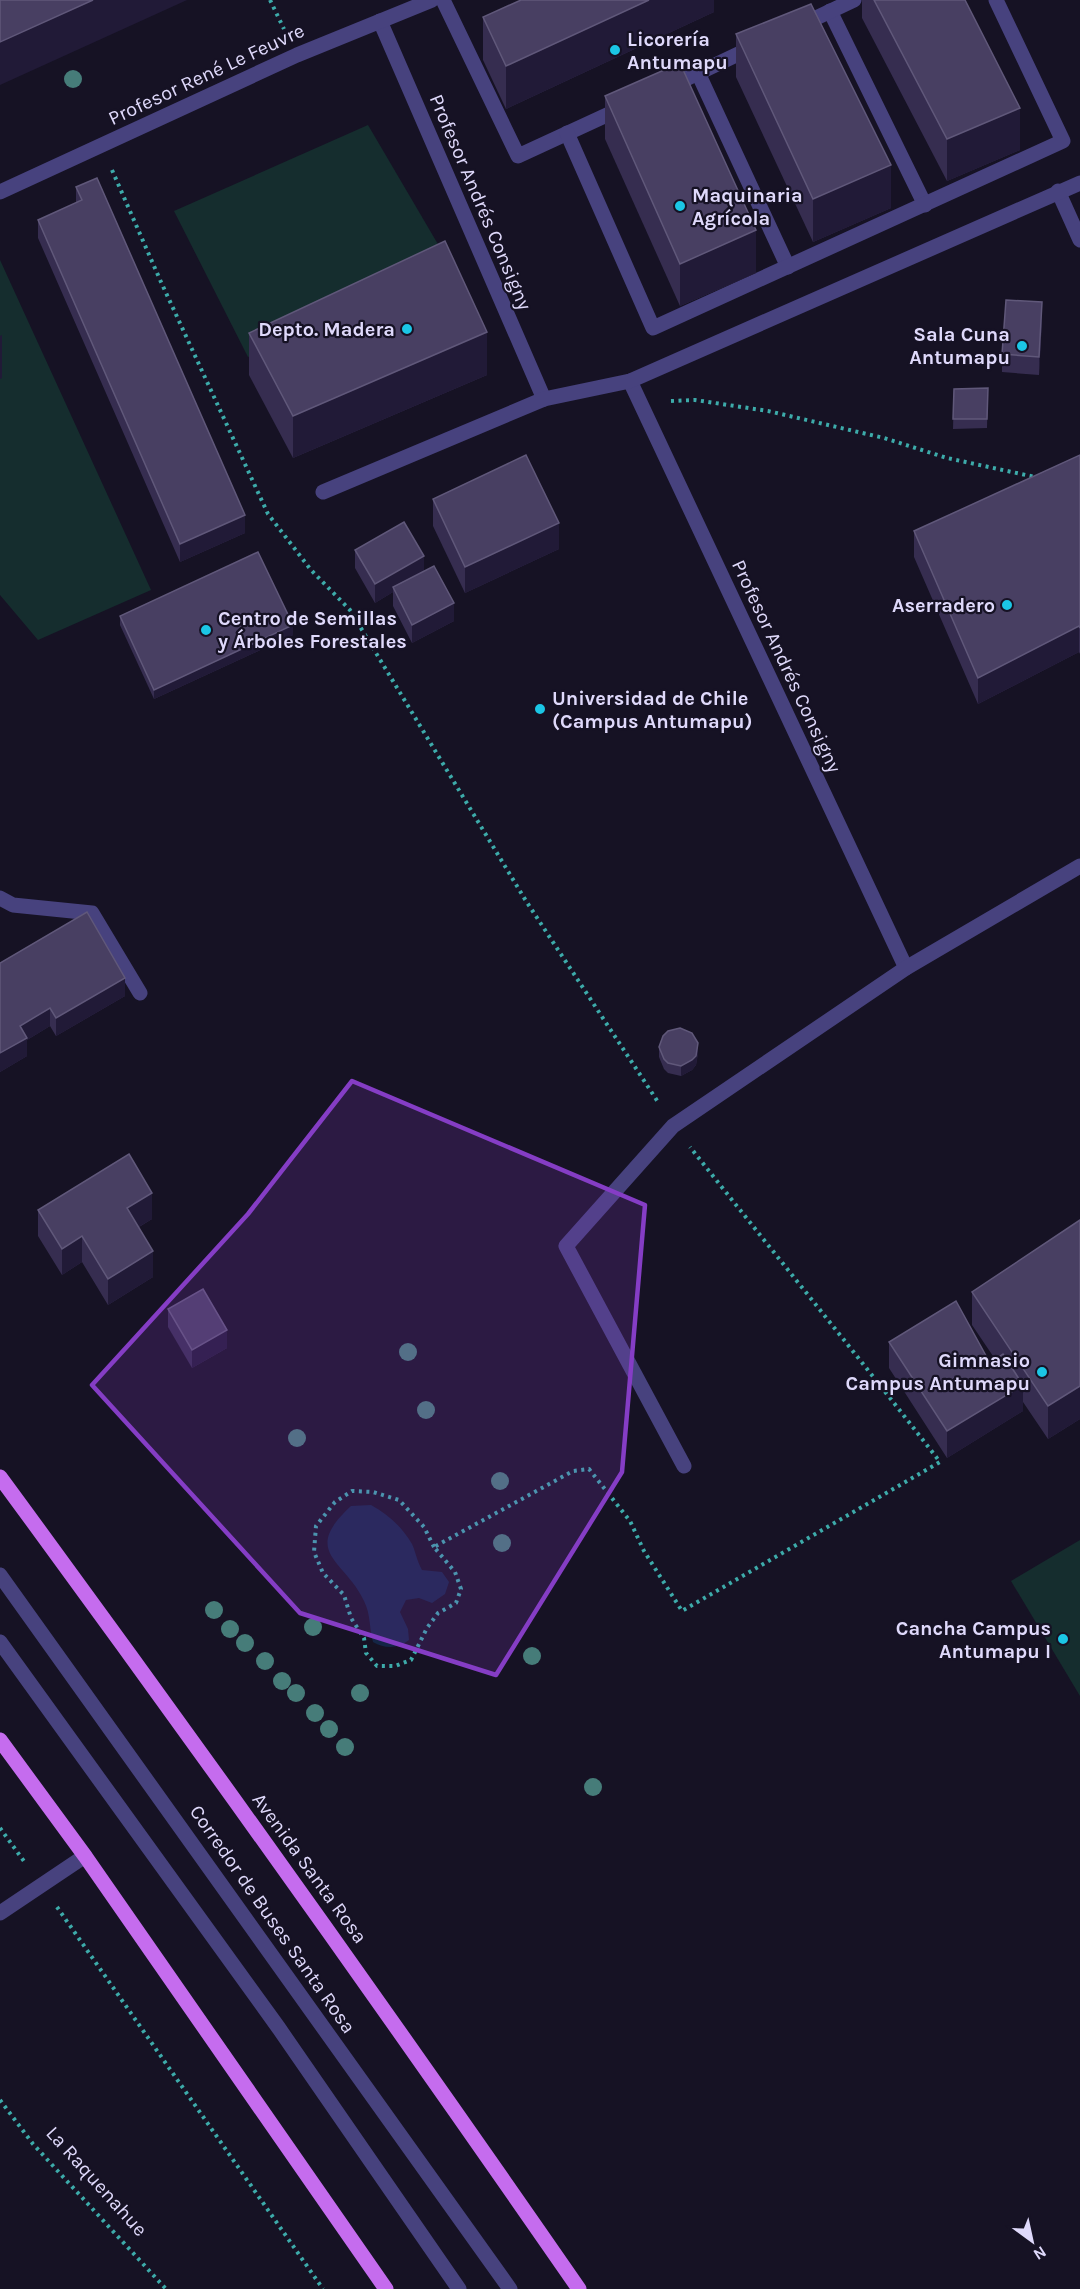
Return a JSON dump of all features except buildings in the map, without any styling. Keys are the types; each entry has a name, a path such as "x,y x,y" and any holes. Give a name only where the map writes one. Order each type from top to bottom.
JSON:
{"main road":[{"name":"Avenida Santa Rosa","path":"0,1477 258,1831 579,2289"},
{"path":"0,1740 85,1856 386,2289"}],"lane":[{"name":"Profesor René Le Feuvre","path":"0,192 297,55 432,0"},
{"path":"443,0 518,156 638,101"},
{"path":"790,30 854,0"},
{"path":"567,133 653,328 1063,141 996,0"},
{"path":"830,11 925,205"},
{"name":"Profesor Andrés Consigny","path":"380,21 544,399"},
{"path":"658,92 769,40"},
{"path":"698,73 788,267"},
{"path":"323,492 544,399 630,381 1080,183"},
{"path":"1058,191 1080,240"},
{"name":"Profesor Andrés Consigny","path":"630,381 906,968"},
{"path":"684,1466 566,1246 673,1126 906,968 1080,866"},
{"path":"0,898 13,905 92,913 140,993"},
{"name":"Corredor de Buses Santa Rosa","path":"0,1575 510,2289"},
{"path":"0,1642 271,2017 459,2289"},
{"path":"0,1913 85,1856"}],"path":[{"path":"101,146 160,282 268,514 311,570 350,610 526,902 673,1126 847,1341 940,1462 682,1611 644,1551 630,1521 589,1468 573,1471 434,1547"},
{"path":"640,402 695,400 768,411 884,438 947,458 1046,480"},
{"path":"352,1491 373,1492 399,1500 412,1511 424,1527 434,1547 455,1572 461,1589 456,1603 438,1613 427,1628 411,1660 395,1666 377,1666 366,1653 364,1638 351,1618 344,1595 323,1573 314,1552 316,1526 335,1502 352,1491"},
{"path":"0,1828 323,2289"},
{"name":"La Raquenahue","path":"0,2100 33,2144 166,2289"}],"highlighted area":[{"path":"352,1081 645,1205 622,1472 496,1675 300,1613 92,1385 248,1214"}],"green space":[{"path":"368,125 449,263 248,357 174,211"},
{"path":"0,260 151,590 38,640 0,595"},
{"name":"Cancha Campus Antumapu I","path":"1080,1540 1080,1696 1011,1581"}],"water":[{"path":"371,1505 383,1512 404,1532 412,1544 422,1570 442,1572 449,1582 445,1594 432,1603 419,1598 406,1600 400,1612 408,1629 409,1640 396,1646 387,1647 373,1642 364,1601 356,1587 331,1556 328,1546 329,1535 336,1522 351,1506"}],"place":[{"name":"Licorería Antumapu","path":"615,50"},
{"name":"Maquinaria Agrícola","path":"680,206"},
{"name":"Depto. Madera","path":"407,329"},
{"name":"Sala Cuna Antumapu","path":"1022,346"},
{"name":"Aserradero","path":"1007,605"},
{"name":"Centro de Semillas y Árboles Forestales","path":"206,630"},
{"name":"Universidad de Chile (Campus Antumapu)","path":"540,709"},
{"name":"Gimnasio Campus Antumapu","path":"1042,1372"},
{"name":"Cancha Campus Antumapu I","path":"1063,1639"}]}
